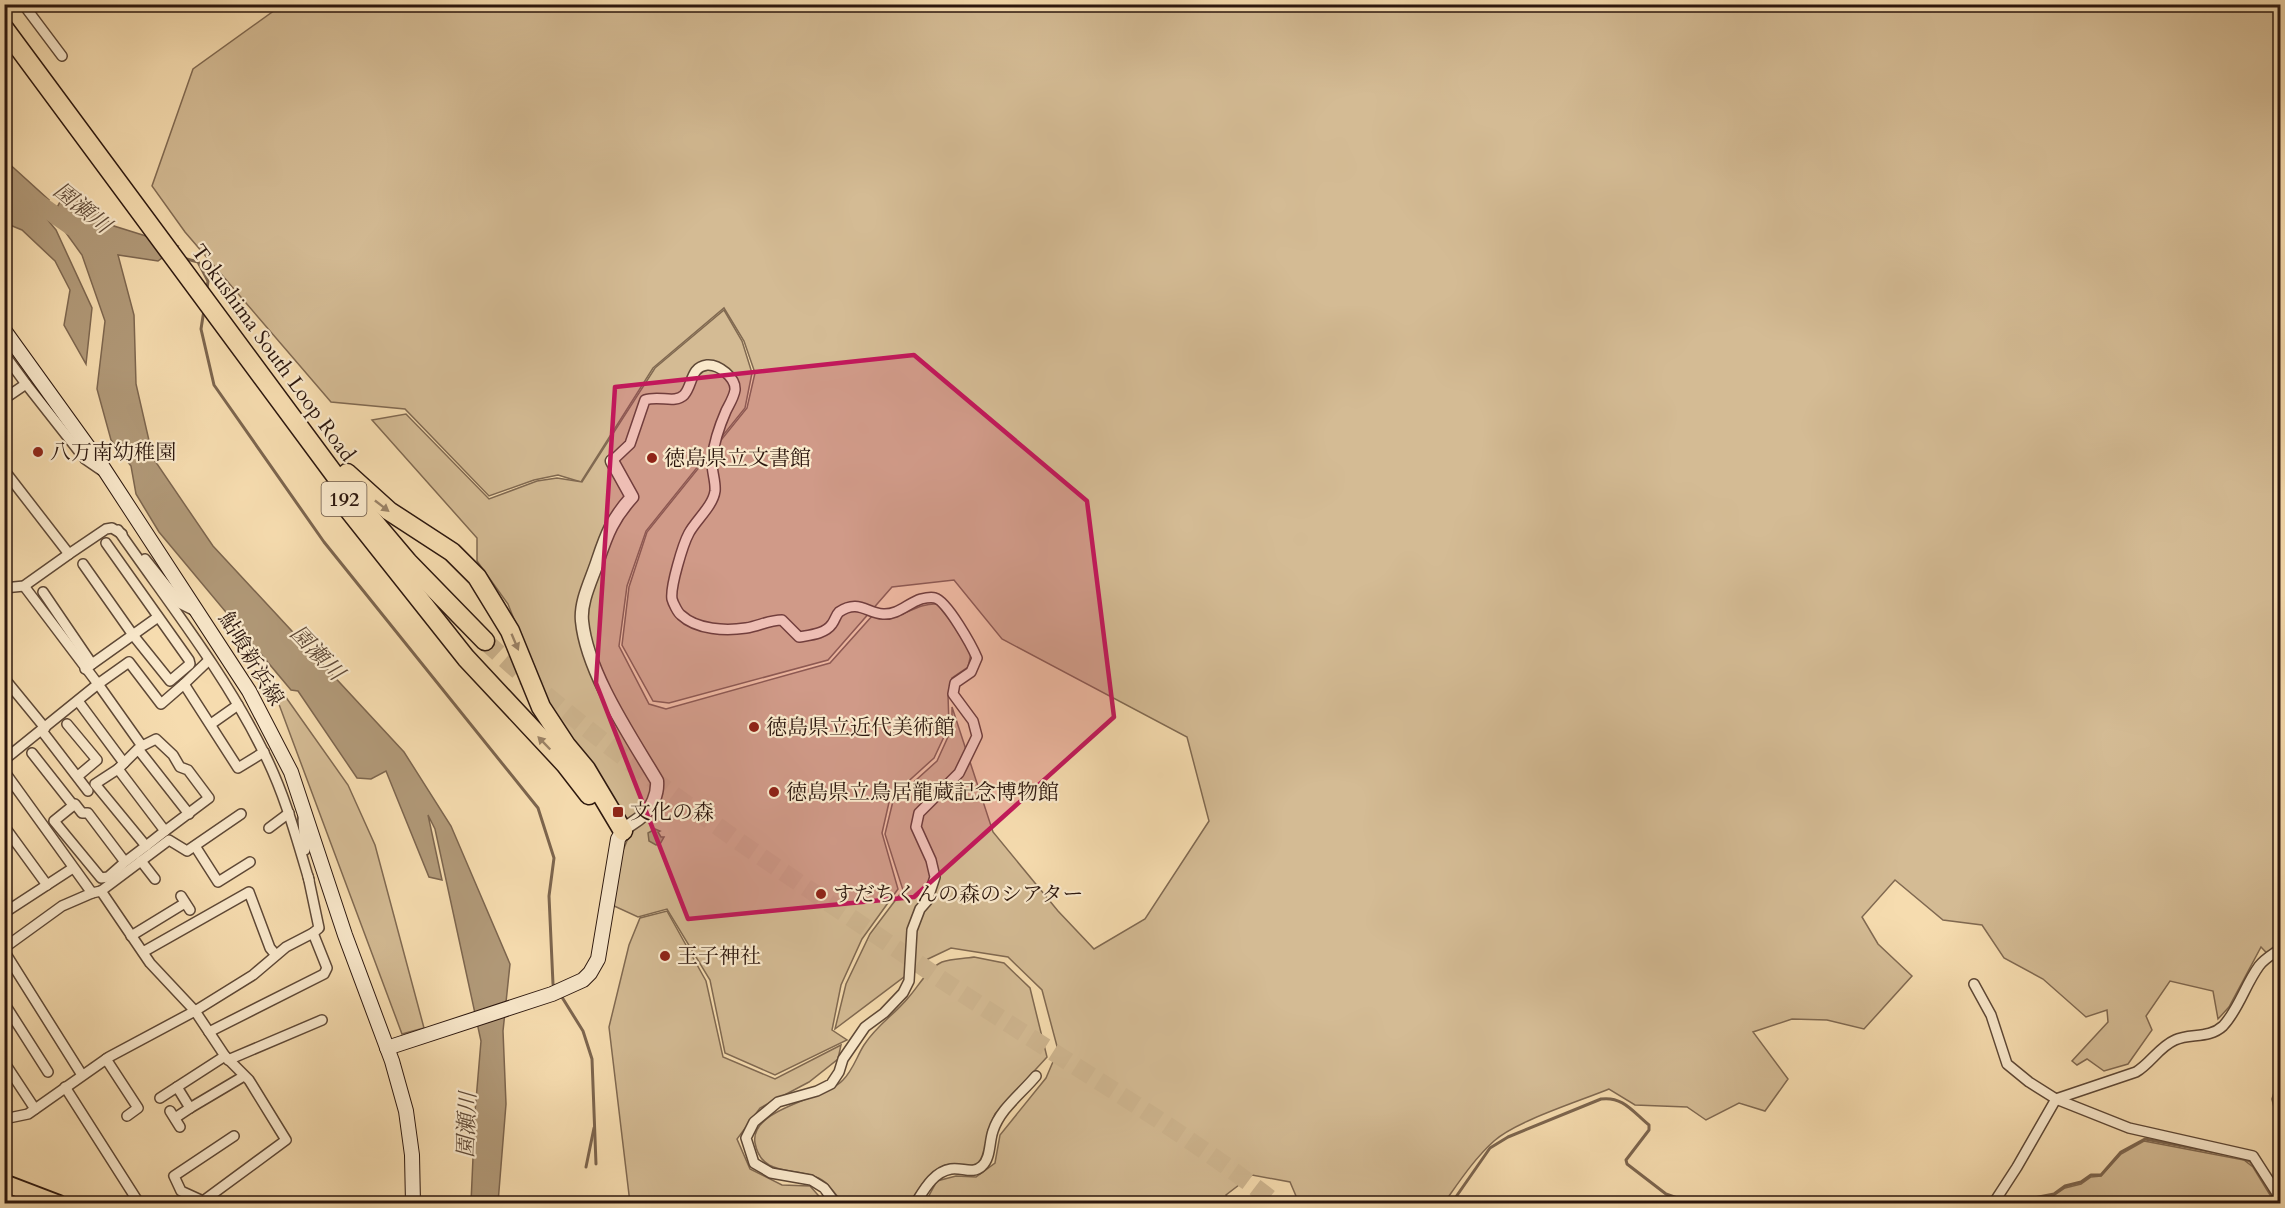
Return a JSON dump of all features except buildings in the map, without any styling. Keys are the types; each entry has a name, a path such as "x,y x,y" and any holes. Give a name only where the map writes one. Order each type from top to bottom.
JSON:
{"highway":[{"name":"192","path":"4,28 62,109"},
{"name":"192","path":"4,44 62,109"},
{"name":"Tokushima South Loop Road","path":"62,109 227,335 299,444 394,557 483,644 370,518 227,335"},
{"path":"269,387 333,459 368,494 389,511 452,552 477,577 510,631 541,707 586,770 621,835"},
{"path":"299,444 359,525 460,650 586,789 598,811 621,835"},
{"path":"4,1184 59,1203"}],"main road":[{"name":"鮎喰新浜線","path":"4,330 107,475 249,691 291,772 345,935 393,1047 412,1155 413,1203"},
{"path":"393,1047 552,994 578,982 590,972 598,959 621,835"}],"street":[{"path":"23,4 62,56"},
{"path":"4,354 85,459 107,475"},
{"path":"621,835 628,825 642,816 653,801 658,789 657,782 610,703 590,654 582,620 587,590 605,536 618,512 632,497 612,461 630,444 645,400 655,396 674,400 680,398 685,394 696,369 705,365 713,365 726,373 734,382 735,390 717,434 712,462 715,491 712,501 688,534 680,555 672,599 680,615 699,625 723,629 747,628 782,620 799,637 818,634 831,626 838,613 853,607 860,606 882,614 896,612 922,599 934,597 941,601 952,615 977,658 971,672 956,683 954,694 973,722 977,736 959,773 919,813 916,827 931,860 935,878 927,901 920,909 912,930 909,981 903,993 884,1013 865,1027 843,1059 839,1072 831,1084 817,1091 778,1102 754,1122 746,1138 754,1163 771,1173 811,1180 825,1188 836,1203"},
{"path":"4,399 26,384"},
{"path":"4,470 69,554"},
{"path":"4,588 24,586 106,529 112,528 118,530 141,554 181,604 197,612"},
{"path":"118,530 209,660 238,705 264,752 289,813 309,880"},
{"path":"83,564 133,635 170,681 190,664 106,543"},
{"path":"24,586 88,667"},
{"path":"43,592 98,684 140,748 189,813"},
{"path":"88,667 158,617"},
{"path":"4,760 98,684 129,662 161,704 209,660"},
{"path":"4,678 78,776 147,846"},
{"path":"184,684 238,768 264,752"},
{"path":"78,701 165,831"},
{"path":"211,724 238,705"},
{"path":"67,724 97,760 78,776"},
{"path":"156,739 173,755 180,767 188,770 208,798 108,877 101,878 54,821 140,748 156,739"},
{"path":"32,753 82,813 88,813 125,862"},
{"path":"4,771 73,868 96,892 143,952 195,1011 227,1058 244,1076 286,1140 201,1202 182,1191 174,1176 234,1136"},
{"path":"4,1119 28,1114 106,1059 195,1011 253,975 276,955 319,928 303,836 303,810"},
{"path":"82,1075 4,950 62,906 96,892 169,840 187,851 241,813"},
{"path":"269,828 289,813"},
{"path":"4,826 46,885"},
{"path":"195,846 218,882 250,862"},
{"path":"141,861 155,879"},
{"path":"4,913 73,868"},
{"path":"143,952 249,892 270,948 276,955"},
{"path":"131,936 185,903"},
{"path":"209,1032 324,974 327,968 313,933"},
{"path":"1993,1203 2017,1167 2056,1099 2136,1072 2147,1065 2166,1045 2178,1039 2205,1035 2218,1030 2233,1013 2258,967 2280,949"},
{"path":"1974,984 1991,1015 2007,1064 2029,1082 2056,1099 2129,1128 2253,1156 2280,1198"},
{"path":"4,1004 48,1072"},
{"path":"160,1098 227,1058 322,1020"},
{"path":"106,1059 138,1108 127,1116"},
{"path":"4,1062 35,1109"},
{"path":"175,1119 244,1076"},
{"path":"915,1203 929,1181 937,1174 948,1169 973,1171 981,1168 987,1160 998,1116 1036,1076"},
{"path":"65,1087 137,1200 133,1203"},
{"path":"177,1088 190,1108"}],"highlighted area":[{"path":"914,355 1087,501 1114,717 914,897 688,919 596,683 615,387"}],"shaded area":[{"path":"282,5 2280,5 2280,967 2261,947 2229,1007 2218,1019 2213,991 2170,981 2146,1016 2152,1030 2128,1064 2104,1071 2087,1059 2077,1065 2072,1061 2108,1022 2107,1010 2086,1017 2043,979 2004,958 1982,925 1943,920 1895,880 1862,917 1878,944 1912,976 1864,1029 1827,1020 1792,1019 1753,1032 1788,1079 1765,1111 1739,1103 1706,1120 1687,1107 1635,1105 1609,1089 1532,1119 1504,1134 1480,1155 1444,1203 1299,1203 1290,1182 1252,1175 1226,1195 1230,1203 925,1203 937,1181 956,1176 976,1177 995,1163 1000,1135 1046,1078 1058,1050 1042,990 1008,957 951,948 928,959 835,1029 846,984 870,934 903,890 885,834 893,801 937,761 952,728 952,707 993,832 1058,911 1094,949 1145,919 1209,821 1187,737 1002,639 954,580 892,587 828,660 669,703 653,701 622,645 629,587 647,532 747,408 755,373 744,341 724,308 653,368 581,482 558,475 534,480 489,496 405,409 331,402 185,232 152,186 193,69"},
{"path":"724,310 742,341 752,373 745,408 646,531 627,586 619,646 649,704 666,709 830,663 873,615 889,618 929,604 937,604 953,624 971,654 968,667 952,678 948,695 949,726 934,758 890,798 882,833 898,889 862,939 841,985 832,1030 847,1040 775,1075 725,1053 710,980 667,909 638,917 612,905 617,865 631,831 555,722 508,604 477,561 477,538 372,420 406,414 489,499 537,481 557,478 582,482 655,368"},
{"path":"285,696 348,785 375,845 424,1028 402,1034 277,699"},
{"path":"667,911 706,981 723,1057 775,1079 841,1045 838,1059 809,1082 760,1108 737,1139 750,1169 782,1185 810,1186 825,1203 630,1203 609,1027 629,945 640,918"},
{"path":"974,957 1004,963 1030,988 1047,1057 995,1114 988,1131 985,1158 974,1165 952,1164 936,1170 919,1188 910,1203 843,1203 828,1184 816,1177 784,1170 766,1163 759,1155 755,1143 756,1131 764,1121 790,1106 834,1087 843,1080 869,1038 937,965 950,960"},
{"path":"2280,1073 2280,1133 2272,1099"},
{"path":"2144,1141 2244,1160 2253,1167 2275,1203 2032,1204 2029,1201 2053,1196 2091,1177 2101,1176 2121,1154"}],"water":[{"path":"5,160 49,200 42,213 56,230 92,308 86,364 64,325 70,290 55,261 22,230 5,223"},
{"path":"68,187 114,226 178,246 158,261 118,255 134,315 136,384 153,458 213,546 404,752 451,826 510,964 503,1031 506,1104 498,1203 471,1203 481,1041 435,829 428,815 442,880 429,877 386,771 371,779 357,778 298,691 291,690 159,532 136,494 131,466 111,440 97,389 105,321 82,255 53,215"},
{"path":"655,829 660,831 658,832 661,837 664,837 660,844 656,845 649,841 648,833"}],"waterway":[{"name":"園瀬川","path":"4,179 72,227"},
{"path":"183,258 198,262 208,281 207,289"},
{"path":"204,310 201,329 214,385 324,542 538,808 554,858 549,896 553,984 556,989"},
{"path":"560,994 583,1031 592,1059 596,1164"},
{"path":"1451,1204 1490,1148 1508,1137 1601,1099 1622,1102 1649,1125 1649,1130 1626,1160 1627,1164 1666,1194 1694,1204"},
{"path":"586,1167 594,1128"},
{"path":"2021,1204 2024,1200 2054,1194 2065,1186 2081,1182 2091,1175 2101,1175 2121,1152 2145,1139 2225,1154"},
{"path":"2241,1158 2250,1161 2255,1166"},
{"path":"2269,1190 2278,1204"}],"tunnel":[{"path":"485,641 568,713 699,813 956,989 1175,1130 1277,1204"}],"place":[{"name":"八万南幼稚園","path":"38,452"},
{"name":"徳島県立文書館","path":"652,458"},
{"name":"徳島県立近代美術館","path":"754,727"},
{"name":"徳島県立鳥居龍蔵記念博物館","path":"774,792"},
{"name":"文化の森","path":"618,812"},
{"name":"すだちくんの森のシアター","path":"821,894"},
{"name":"王子神社","path":"665,956"}]}
